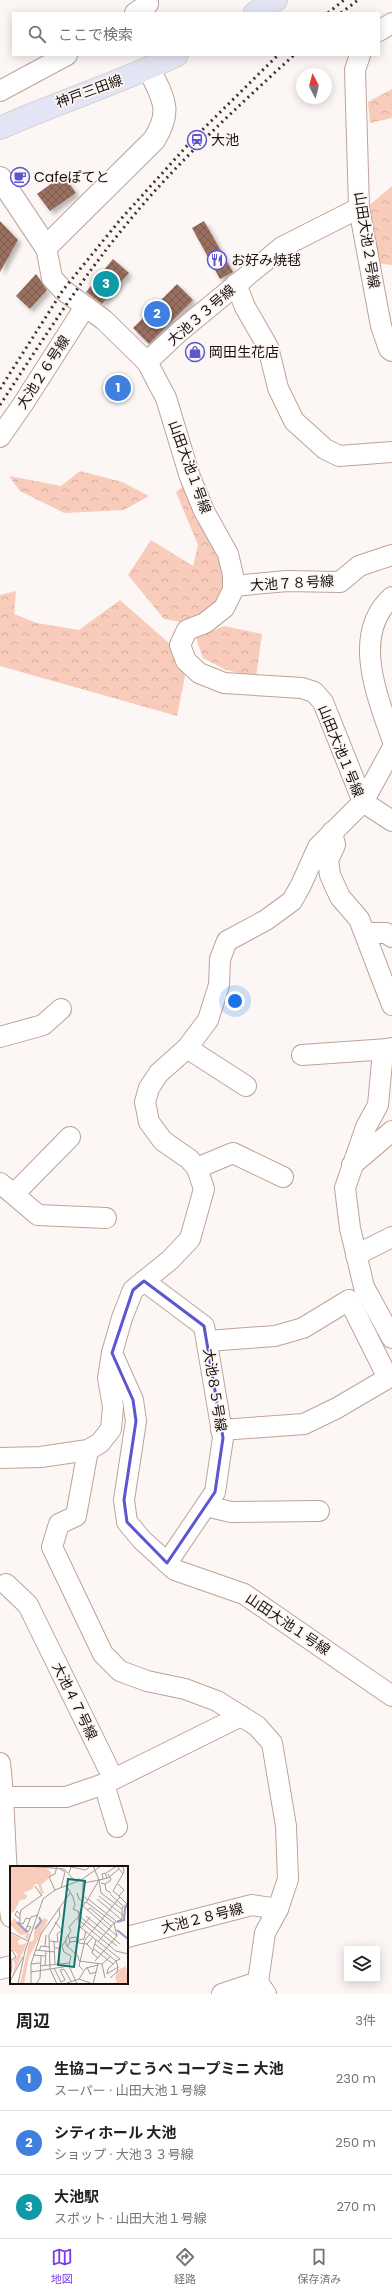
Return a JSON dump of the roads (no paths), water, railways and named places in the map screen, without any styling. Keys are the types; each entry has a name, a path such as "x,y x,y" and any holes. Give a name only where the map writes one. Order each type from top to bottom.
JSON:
{"main road":[{"path":"257,12 276,0"},
{"name":"神戸三田線","path":"0,128 50,106 149,69 175,56"}],"street":[{"path":"136,12 148,4 148,0"},
{"path":"380,29 392,23"},
{"path":"0,91 65,56"},
{"name":"山田大池２号線","path":"360,56 355,70 359,208 381,326 389,349 392,351"},
{"path":"46,247 154,140 162,127 166,110 149,69"},
{"name":"山田大池１号線","path":"0,178 46,247 52,278 63,290 104,320 147,362 166,398 190,477 204,511 228,554 233,575 233,586 224,608 205,623 187,630 180,644 186,661 199,673 224,683 302,688 314,692 323,702 363,802 318,847 301,886 292,901 266,920 227,941 220,959 218,985 208,1020 186,1048 159,1073 149,1088 144,1102 149,1122 163,1141 198,1168"},
{"name":"大池３３号線","path":"147,362 236,284 282,247 359,208"},
{"path":"236,284 245,308 268,348 278,388 294,421 325,448 340,456 392,452"},
{"name":"大池２６号線","path":"0,437 85,307"},
{"name":"大池７８号線","path":"233,586 287,581 340,582 358,566 392,555"},
{"path":"392,597 376,617 370,633 371,672 392,739"},
{"path":"392,749 363,802 392,820"},
{"path":"332,832 335,845 328,860 330,876 340,897 359,919 392,1004"},
{"path":"365,933 386,933 392,937"},
{"path":"0,1037 43,1025 61,1009"},
{"path":"186,1048 246,1086"},
{"path":"302,1055 390,1049"},
{"path":"390,1049 382,1062 378,1105 366,1127 345,1188 350,1228 364,1287 384,1307 392,1338"},
{"path":"352,1164 392,1132"},
{"path":"70,1137 7,1188 38,1215 106,1218"},
{"path":"0,1458 41,1457 88,1450 100,1443 111,1429 113,1407 108,1378 112,1353 122,1318 133,1290 170,1260 190,1239 204,1189 198,1168 233,1153 283,1177"},
{"path":"356,1255 392,1237"},
{"name":"大池８５号線","path":"144,1281 204,1326 223,1438 215,1492 167,1563"},
{"path":"207,1341 275,1336 303,1328 349,1300 388,1378 337,1408 304,1424 221,1430"},
{"name":"山田大池１号線","path":"112,1353 133,1400 136,1421 124,1500 127,1522 174,1570 244,1594 392,1696"},
{"path":"88,1450 76,1516 59,1524 52,1547 104,1654 120,1671 147,1681 185,1689 217,1701 257,1726 272,1743 286,1826 288,1879 278,1909 265,1933 262,1988 222,1994"},
{"path":"206,1506 231,1512 320,1511"},
{"name":"大池４７号線","path":"6,1584 28,1605 37,1624 108,1781 117,1827"},
{"path":"4,1797 66,1797 108,1781 241,1716"},
{"path":"0,1763 4,1797 10,1899"},
{"name":"大池２８号線","path":"128,1937 252,1905 278,1909"},
{"path":"0,1969 10,1966"}],"railway":[{"path":"329,12 344,0"},
{"path":"342,12 358,0"},
{"path":"0,389 63,290 120,220 194,138 277,56"},
{"path":"0,405 76,291 108,247 144,203 206,138 293,56"}],"place":[{"name":"大池","path":"197,140"},
{"name":"Cafeぽてと","path":"20,177"},
{"name":"お好み焼毬","path":"217,260"},
{"name":"大池駅","path":"106,284"},
{"name":"シティホール 大池","path":"157,314"},
{"name":"岡田生花店","path":"195,352"},
{"name":"生協コープこうべ コープミニ 大池","path":"118,388"}]}
